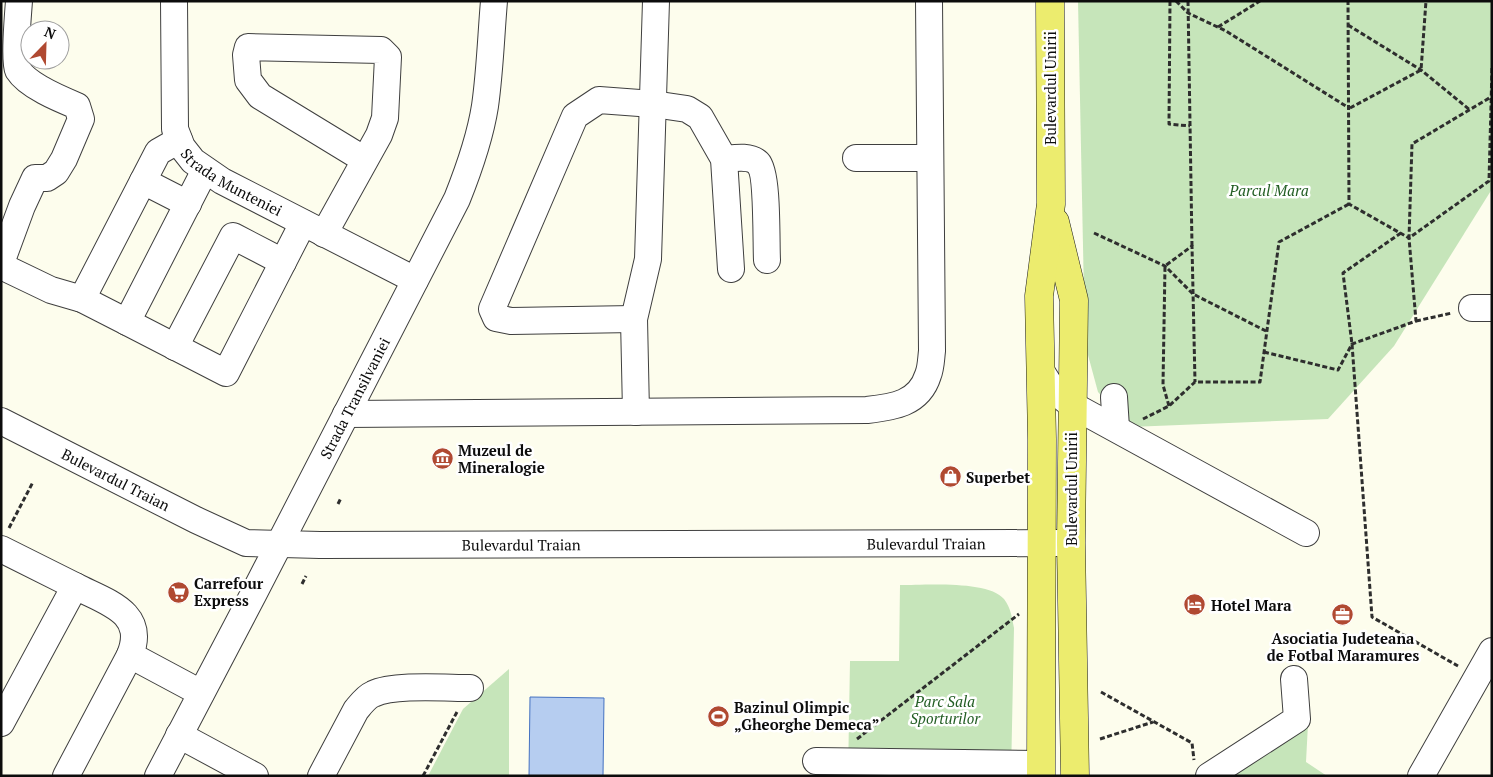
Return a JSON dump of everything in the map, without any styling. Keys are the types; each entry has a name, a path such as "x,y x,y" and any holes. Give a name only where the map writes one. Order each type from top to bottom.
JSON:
{"main road":[{"name":"Bulevardul Unirii","path":"1041,770 1042,543 1039,296 1051,204 1050,1"},
{"name":"Bulevardul Unirii","path":"1051,204 1074,300 1071,543 1074,776"}],"street":[{"path":"19,1 8,53 27,80 62,100 77,106 81,119 64,159 56,172 47,178 35,178 22,206 1,264 51,290 82,299 226,373 283,262 314,228 365,160 379,135 385,118 388,57 381,50 248,47 246,56 248,80 260,96 365,160"},
{"name":"Strada Munteniei","path":"174,1 175,129 182,147 193,161 222,181 415,280"},
{"name":"Strada Transilvaniei","path":"158,776 457,199 478,138 485,106 494,1"},
{"path":"636,412 634,320 648,260 656,1"},
{"path":"346,414 867,410 893,407 917,395 928,375 932,351 929,1"},
{"path":"634,320 511,321 496,318 492,309 575,116 599,100 653,104 687,109 700,117 724,158 731,268"},
{"path":"82,299 158,152 179,140"},
{"path":"724,158 748,158 759,163 764,176 767,260"},
{"path":"856,158 930,158"},
{"path":"127,322 205,170"},
{"path":"143,181 188,204"},
{"path":"175,347 233,236 283,262"},
{"path":"1041,371 1053,390 1072,405 1306,533"},
{"path":"1114,397 1118,429"},
{"name":"Bulevardul Traian","path":"1,421 196,520 246,543 349,545 1071,543"},
{"path":"4,542 75,586 121,609 130,618 134,631 134,643 130,655 66,776"},
{"path":"1,723 75,586"},
{"path":"1421,776 1492,651"},
{"path":"130,655 201,693"},
{"path":"1202,772 1297,719 1294,679"},
{"path":"321,776 356,710 364,700 373,694 399,689 470,688"},
{"path":"179,736 253,775"},
{"path":"822,761 1041,770"}],"path":[{"path":"1170,1 1169,124 1190,126"},
{"path":"1176,1 1188,13 1217,27 1350,108"},
{"path":"1188,1 1195,382"},
{"path":"1217,27 1260,1"},
{"path":"1348,1 1349,204"},
{"path":"1421,70 1426,1"},
{"path":"1348,25 1421,70 1470,110"},
{"path":"1409,238 1489,181 1492,68"},
{"path":"1350,108 1421,70"},
{"path":"1416,321 1409,238 1412,144 1491,97"},
{"path":"1349,204 1409,238"},
{"path":"1118,429 1169,406 1195,382 1260,382 1279,242 1349,204"},
{"path":"1094,233 1165,266 1193,294 1266,331"},
{"path":"1401,233 1343,273 1352,344 1372,617 1477,677"},
{"path":"1165,266 1192,246"},
{"path":"1165,266 1162,385 1169,406"},
{"path":"1264,352 1338,370 1352,344 1416,321 1482,308"},
{"path":"4,542 33,482"},
{"path":"338,504 341,498"},
{"path":"302,584 306,576"},
{"path":"822,761 1019,614"},
{"path":"424,776 470,688"},
{"path":"1101,692 1192,743 1202,772"},
{"path":"1100,739 1154,722"}],"green space":[{"name":"Parcul Mara","path":"1078,1 1492,1 1492,189 1394,346 1328,419 1130,427 1098,392 1085,344"},
{"name":"Parc Sala Sporturilor","path":"939,584 971,586 996,593 1006,602 1011,613 1014,628 1011,776 848,776 850,661 899,661 900,585"},
{"path":"509,669 509,776 428,776 463,709"},
{"path":"1308,724 1306,762 1327,776 1221,776"}],"water":[{"path":"530,697 604,698 603,776 529,776"}],"place":[{"name":"Muzeul de Mineralogie","path":"442,459"},
{"name":"Superbet","path":"950,477"},
{"name":"Carrefour Express","path":"178,592"},
{"name":"Hotel Mara","path":"1195,605"},
{"name":"Asociatia Judeteana de Fotbal Maramures","path":"1343,615"},
{"name":"Bazinul Olimpic „Gheorghe Demeca”","path":"718,716"}]}
